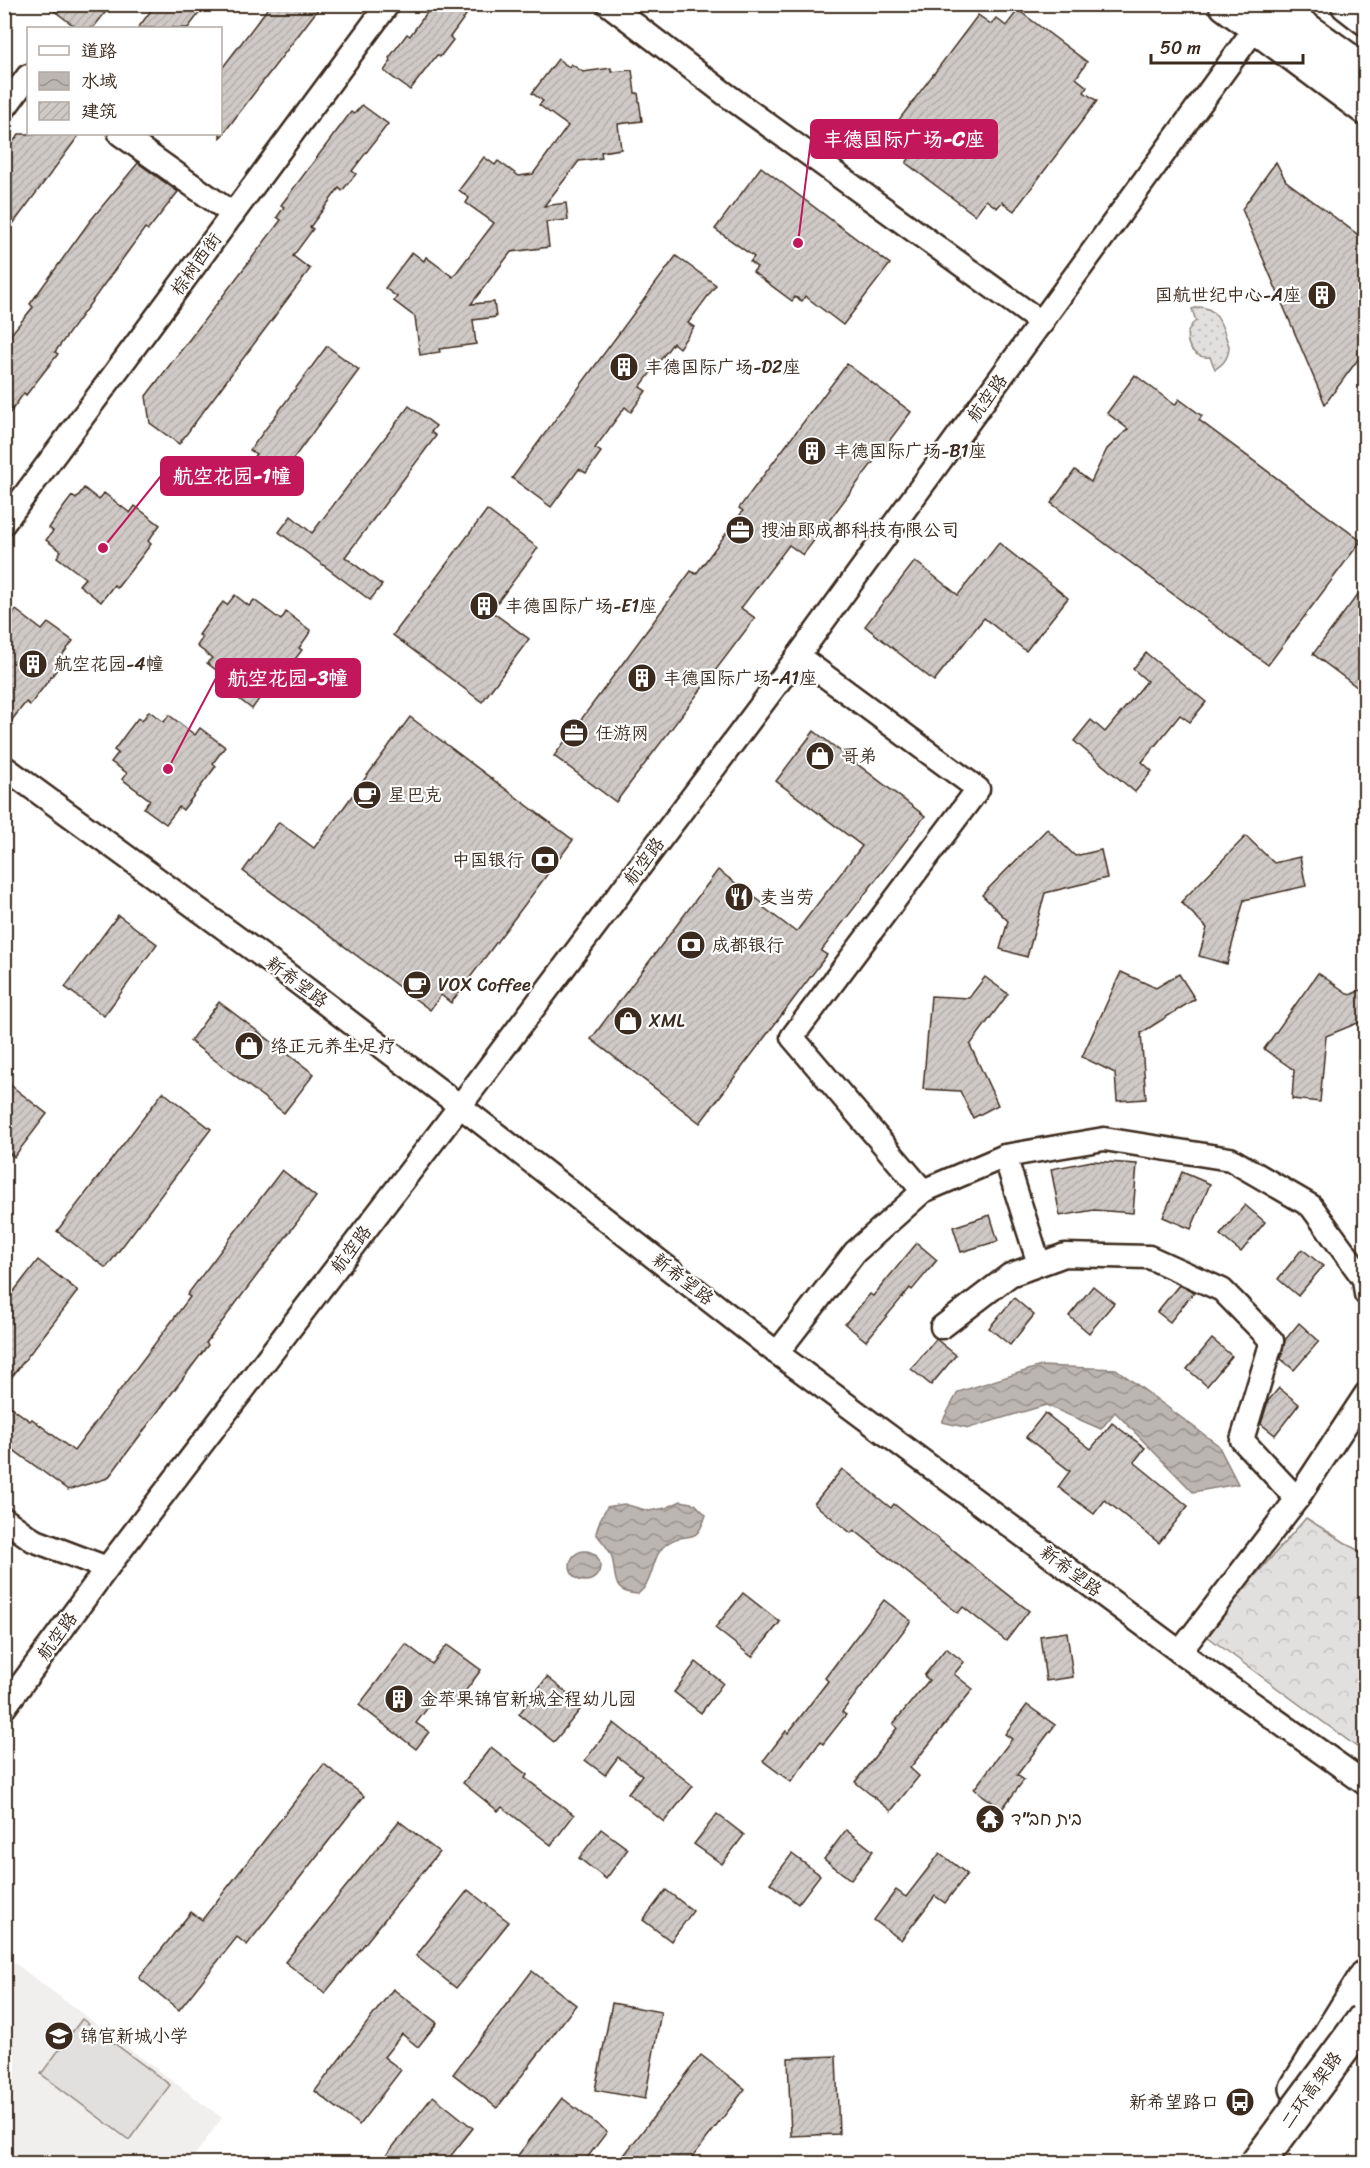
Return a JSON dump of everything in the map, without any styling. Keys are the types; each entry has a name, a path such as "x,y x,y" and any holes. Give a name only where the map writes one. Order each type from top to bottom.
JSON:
{"main road":[{"path":"1226,4 1266,12 1365,73"},
{"path":"1348,4 1365,18"},
{"path":"1266,12 1365,108"},
{"path":"1254,2163 1365,1977"},
{"name":"二环高架路","path":"1254,2163 1365,2017"},
{"path":"1254,2163 1365,2026"},
{"path":"1285,2163 1365,2055"},
{"path":"1316,2163 1365,2098"},
{"path":"1347,2163 1365,2139"}],"street":[{"name":"棕树西街","path":"4,523 388,4"},
{"path":"608,4 724,93 1041,323"},
{"name":"航空路","path":"4,1708 107,1568 460,1106 798,656 1266,12"},
{"path":"4,109 27,77"},
{"path":"121,135 233,214"},
{"path":"798,656 978,789 792,1037 923,1191"},
{"name":"新希望路","path":"4,767 284,972 777,1353 1180,1652 1365,1784"},
{"path":"777,1353 855,1252 923,1191 1005,1156 1104,1139 1230,1159 1311,1206 1364,1279 1365,1294"},
{"path":"1005,1156 1039,1264"},
{"path":"942,1327 1010,1275 1065,1255 1149,1257 1222,1290 1272,1341 1242,1440 1297,1499"},
{"path":"1180,1652 1297,1499 1365,1394"},
{"path":"4,1519 33,1540 107,1568"}],"shaded area":[{"name":"锦官新城小学","path":"4,1955 222,2118 189,2163 5,2163"}],"green space":[{"path":"1206,308 1216,315 1229,346 1225,360 1215,369 1210,357 1203,357 1192,350 1187,338 1191,326 1196,321 1192,309"},
{"path":"1306,1518 1365,1555 1365,1753 1204,1634"},
{"path":"82,2019 170,2085 129,2140 41,2074"}],"water":[{"path":"1041,1366 1116,1369 1218,1445 1238,1484 1193,1492 1115,1412 1101,1429 1046,1405 969,1428 942,1422 958,1392"},
{"path":"681,1501 695,1504 706,1515 698,1532 675,1539 662,1548 648,1581 638,1594 623,1591 617,1583 611,1554 596,1533 607,1507 624,1504 649,1511 666,1508"},
{"path":"585,1551 591,1552 599,1560 599,1572 591,1580 585,1581 579,1580 571,1572 570,1566 571,1560 579,1552"}],"building":[{"path":"45,4 112,4 94,27 76,27"},
{"path":"156,4 206,4 189,27 139,27"},
{"path":"271,4 322,4 220,138 222,135 222,68"},
{"path":"433,4 474,4 450,37 453,40 440,57 437,55 410,90 384,71 391,61 389,58 407,34 410,36"},
{"path":"1018,10 1087,62 1076,78 1087,87 1084,92 1097,101 1014,211 1002,202 997,208 986,200 975,215 906,163 917,147 906,138 911,131 898,121 978,15 991,24 996,18 1006,26"},
{"path":"558,59 569,67 571,64 583,72 611,68 611,72 632,70 642,121 618,124 621,149 601,152 602,158 579,161 544,206 566,203 568,220 546,222 549,247 511,252 471,304 494,302 496,317 473,320 476,344 439,349 440,352 420,355 415,317 394,301 397,297 385,288 412,252 424,261 426,257 453,277 494,223 466,203 469,198 459,190 484,157 495,165 498,161 519,176 533,174 568,126 539,105 543,101 532,93"},
{"path":"362,105 388,124 352,171 356,174 342,191 339,188 310,227 313,229 293,256 310,269 179,444 150,423 146,396 281,220 277,217 284,207 281,205 351,112 354,114"},
{"path":"19,134 79,135 4,236 4,154"},
{"name":"国航世纪中心-A座","path":"1276,162 1286,181 1365,240 1365,350 1325,404 1242,209"},
{"path":"138,163 178,192 148,230 145,228 55,352 58,354 26,395 24,393 4,421 4,343 33,307 30,304 90,221"},
{"path":"761,167 890,264 843,325 805,296 802,301 795,297 792,301 753,272 757,267 750,262 754,257 715,229"},
{"name":"丰德国际广场-D2座","path":"676,256 716,285 688,323 694,327 679,348 673,343 640,387 646,391 631,412 625,407 595,448 601,452 586,473 579,469 551,507 512,478"},
{"path":"327,346 359,370 270,490 243,470 256,454 250,450"},
{"path":"847,364 911,412 803,555 789,545 741,608 755,618 616,802 554,756 691,571 696,574 743,511 739,508"},
{"path":"1135,375 1175,405 1179,399 1202,416 1199,420 1361,541 1268,665 1051,503 1075,470 1091,482 1107,449 1128,429 1107,413"},
{"path":"409,406 436,426 431,432 436,436 345,557 382,585 370,600 279,532 291,516 312,533"},
{"path":"84,488 99,500 104,493 130,513 135,506 160,525 148,541 151,544 117,588 114,585 101,602 79,585 85,578 57,557 61,551 46,540 53,531 49,528 63,508 72,496 76,499"},
{"name":"丰德国际广场-E1座","path":"487,510 538,548 491,611 529,639 482,702 393,635"},
{"path":"999,543 1068,598 1026,651 984,618 934,681 865,626 915,561 958,595"},
{"path":"1365,585 1365,693 1313,654"},
{"path":"235,595 249,606 254,600 281,620 286,612 311,631 299,648 302,650 268,695 264,692 252,709 230,692 235,685 207,663 212,658 197,646 203,637 199,635 213,615 223,602 227,605"},
{"name":"航空花园-4幢","path":"16,610 42,630 48,623 73,641 60,658 64,660 30,705 26,702 4,730 4,611 11,616"},
{"path":"1146,653 1206,702 1190,722 1180,715 1142,762 1152,771 1135,792 1074,741 1091,720 1105,732 1147,681 1133,669"},
{"path":"149,711 164,722 169,715 195,735 200,728 225,747 213,763 216,766 183,810 179,807 166,824 144,808 150,800 122,779 127,773 111,762 118,753 114,750 128,731 138,718 142,721"},
{"path":"410,717 573,840 451,1003 441,995 430,1010 243,871 279,822 314,848"},
{"path":"814,731 925,816 821,951 827,955 700,1123 591,1039 718,870 765,905 763,907 796,932 862,846 776,781"},
{"path":"1047,829 1075,856 1101,850 1107,878 1045,893 1027,957 1000,949 1008,921 982,895"},
{"path":"1246,836 1274,863 1300,857 1306,886 1244,900 1227,964 1199,956 1207,928 1181,902"},
{"path":"118,915 157,944 104,1016 65,987"},
{"path":"1121,972 1156,988 1179,974 1195,999 1141,1033 1146,1099 1117,1101 1115,1073 1082,1057"},
{"path":"1318,973 1350,995 1365,988 1365,1020 1326,1036 1320,1102 1292,1099 1294,1070 1264,1049"},
{"path":"985,977 1008,994 970,1045 998,1105 973,1118 960,1091 923,1089 931,996 969,998"},
{"path":"219,1002 314,1074 284,1113 190,1041"},
{"path":"4,1080 47,1114 14,1157 4,1149"},
{"path":"163,1092 211,1129 106,1268 57,1231"},
{"path":"1092,1161 1137,1164 1133,1213 1094,1210 1060,1216 1051,1169"},
{"path":"282,1170 316,1197 108,1478 68,1490 4,1443 4,1402 30,1421 32,1419 74,1451 190,1297 187,1295"},
{"path":"1182,1172 1210,1184 1191,1229 1163,1217"},
{"path":"1245,1205 1265,1222 1241,1252 1220,1235"},
{"path":"990,1215 998,1241 961,1252 953,1227"},
{"path":"917,1243 937,1260 912,1290 910,1288 866,1341 845,1324 870,1294 873,1296"},
{"path":"1302,1249 1323,1266 1298,1296 1278,1279"},
{"path":"38,1260 78,1291 4,1387 4,1304"},
{"path":"1179,1285 1194,1292 1170,1322 1157,1312"},
{"path":"1093,1286 1114,1303 1089,1333 1069,1316"},
{"path":"1014,1298 1034,1315 1010,1345 989,1328"},
{"path":"1299,1323 1319,1341 1294,1370 1281,1359 1285,1340"},
{"path":"936,1339 956,1355 931,1385 911,1369"},
{"path":"1212,1339 1232,1356 1207,1386 1187,1369"},
{"path":"1279,1388 1299,1404 1275,1435 1261,1424 1268,1401"},
{"path":"1045,1413 1091,1449 1112,1423 1145,1448 1134,1462 1188,1506 1159,1543 1105,1500 1094,1514 1058,1487 1070,1471 1026,1437"},
{"path":"842,1469 891,1508 894,1504 1029,1611 1006,1641 963,1607 958,1613 854,1530 851,1533 814,1504"},
{"path":"743,1593 780,1622 752,1657 715,1628"},
{"path":"884,1600 911,1621 842,1712 846,1715 823,1744 820,1742 791,1782 763,1761 828,1681 825,1678"},
{"path":"1067,1632 1073,1677 1046,1681 1040,1636"},
{"name":"金苹果锦官新城全程幼儿园","path":"406,1644 432,1664 447,1645 481,1670 455,1705 439,1693 416,1723 429,1732 416,1749 359,1705"},
{"path":"946,1648 964,1662 954,1674 973,1689 910,1768 919,1776 891,1811 855,1782 897,1728 893,1724 929,1680 924,1676"},
{"path":"696,1662 723,1683 701,1713 674,1692"},
{"path":"547,1677 583,1706 554,1742 519,1714"},
{"path":"1027,1705 1055,1725 1017,1775 1024,1780 1002,1809 974,1789 1012,1739 1005,1734"},
{"path":"614,1723 693,1786 664,1822 628,1793 642,1775 618,1757 605,1775 585,1760"},
{"path":"491,1747 527,1775 525,1778 574,1815 551,1845 502,1807 498,1811 463,1783"},
{"path":"324,1764 364,1796 247,1945 237,1937 179,2010 139,1978 191,1912 202,1920"},
{"path":"717,1814 744,1835 722,1864 694,1844"},
{"path":"399,1821 439,1852 325,1993 285,1962"},
{"path":"601,1829 628,1849 606,1879 579,1858"},
{"path":"846,1830 873,1851 851,1880 824,1859"},
{"path":"940,1853 967,1874 945,1903 935,1896 901,1940 874,1920 896,1890 906,1897"},
{"path":"792,1854 820,1875 798,1904 770,1883"},
{"path":"468,1890 509,1922 456,1988 416,1956"},
{"path":"666,1890 693,1911 671,1941 643,1920"},
{"path":"532,1971 576,2005 497,2108 453,2074"},
{"path":"393,1989 437,2023 418,2047 402,2034 384,2057 401,2070 359,2125 315,2091"},
{"path":"612,2003 661,2012 645,2099 595,2090"},
{"path":"701,2055 745,2089 688,2163 618,2163"},
{"path":"836,2056 839,2134 791,2136 788,2058"},
{"path":"433,2096 473,2128 445,2163 380,2163"},
{"path":"562,2098 607,2132 583,2163 512,2163"}],"place":[{"name":"丰德国际广场-C座","path":"798,243"},
{"name":"国航世纪中心-A座","path":"1322,295"},
{"name":"丰德国际广场-D2座","path":"624,367"},
{"name":"丰德国际广场-B1座","path":"812,451"},
{"name":"搜油郎成都科技有限公司","path":"740,530"},
{"name":"航空花园-1幢","path":"103,548"},
{"name":"丰德国际广场-E1座","path":"484,606"},
{"name":"航空花园-4幢","path":"33,664"},
{"name":"丰德国际广场-A1座","path":"642,678"},
{"name":"任游网","path":"574,733"},
{"name":"哥弟","path":"820,756"},
{"name":"航空花园-3幢","path":"168,769"},
{"name":"星巴克","path":"367,795"},
{"name":"中国银行","path":"545,860"},
{"name":"麦当劳","path":"739,897"},
{"name":"成都银行","path":"691,945"},
{"name":"VOX Coffee","path":"417,985"},
{"name":"XML","path":"628,1021"},
{"name":"络正元养生足疗","path":"249,1046"},
{"name":"金苹果锦官新城全程幼儿园","path":"399,1699"},
{"name":"בית חב\"ד","path":"990,1819"},
{"name":"锦官新城小学","path":"59,2036"},
{"name":"新希望路口","path":"1240,2102"}]}
